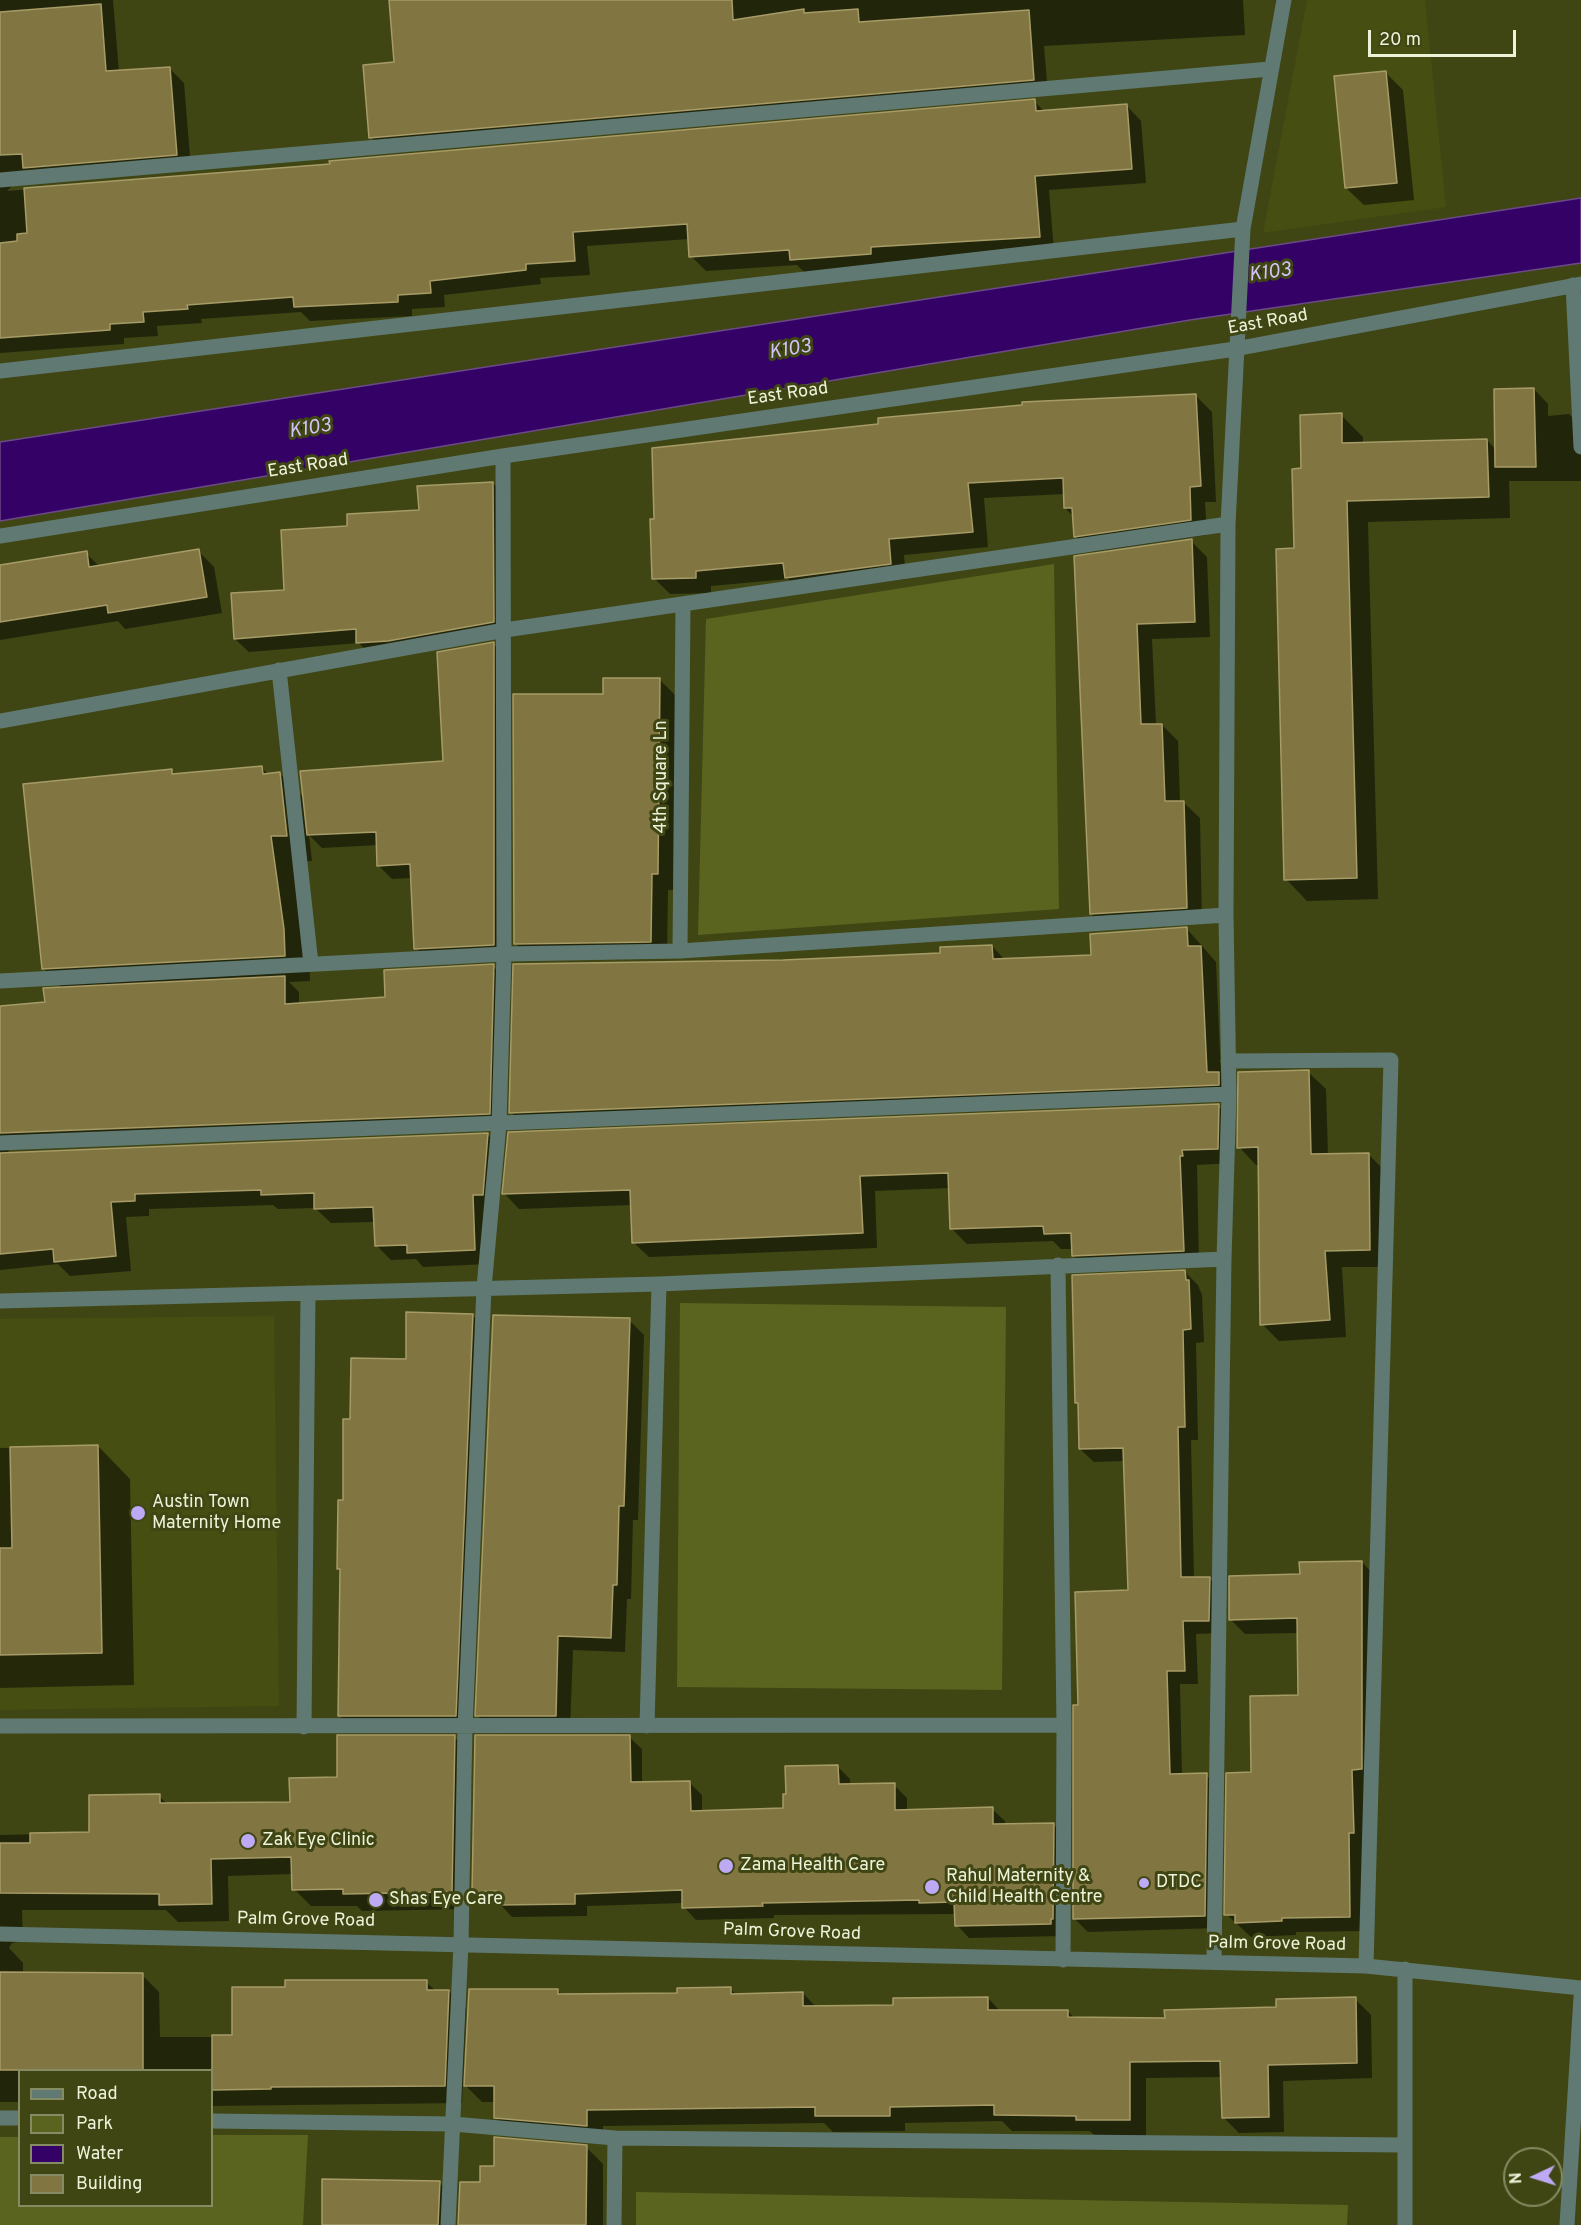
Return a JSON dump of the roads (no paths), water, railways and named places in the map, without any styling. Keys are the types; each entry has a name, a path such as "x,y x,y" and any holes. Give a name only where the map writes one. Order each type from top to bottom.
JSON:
{"street":[{"path":"1214,1962 1224,1259 1229,1094 1226,915 1228,524 1242,236 1284,0"},
{"path":"0,180 1270,69"},
{"path":"0,371 1242,236"},
{"path":"1577,285 1581,447"},
{"name":"East Road","path":"0,536 503,456 1235,349 1577,285"},
{"path":"448,2225 461,1944 465,1727 484,1288 498,1124 504,954 503,456"},
{"path":"0,721 504,630 1228,524"},
{"name":"4th Square Ln","path":"680,951 683,604"},
{"path":"279,670 311,964"},
{"path":"0,981 504,954 680,951 1226,915"},
{"path":"1228,1062 1391,1060 1366,1966"},
{"path":"0,1143 1229,1094"},
{"path":"0,1301 659,1284 1224,1259"},
{"path":"1058,1265 1064,1725 1063,1960"},
{"path":"646,1726 659,1284"},
{"path":"304,1727 308,1293"},
{"path":"0,1726 1064,1725"},
{"name":"Palm Grove Road","path":"0,1934 1366,1966 1581,1988"},
{"path":"1405,1969 1405,2225"},
{"path":"1567,2225 1581,1997"},
{"path":"0,2118 18,2118"},
{"path":"213,2121 453,2124 615,2138 1405,2145"},
{"path":"614,2225 615,2138"}],"water":[{"name":"K103","path":"1581,198 1581,263 1190,320 0,521 0,442"}],"place":[{"name":"Austin Town Maternity Home","path":"138,1513"},
{"name":"Zak Eye Clinic","path":"248,1841"},
{"name":"Zama Health Care","path":"726,1866"},
{"name":"DTDC","path":"1144,1883"},
{"name":"Rahul Maternity & Child Health Centre","path":"932,1887"},
{"name":"Shas Eye Care","path":"376,1900"}]}
